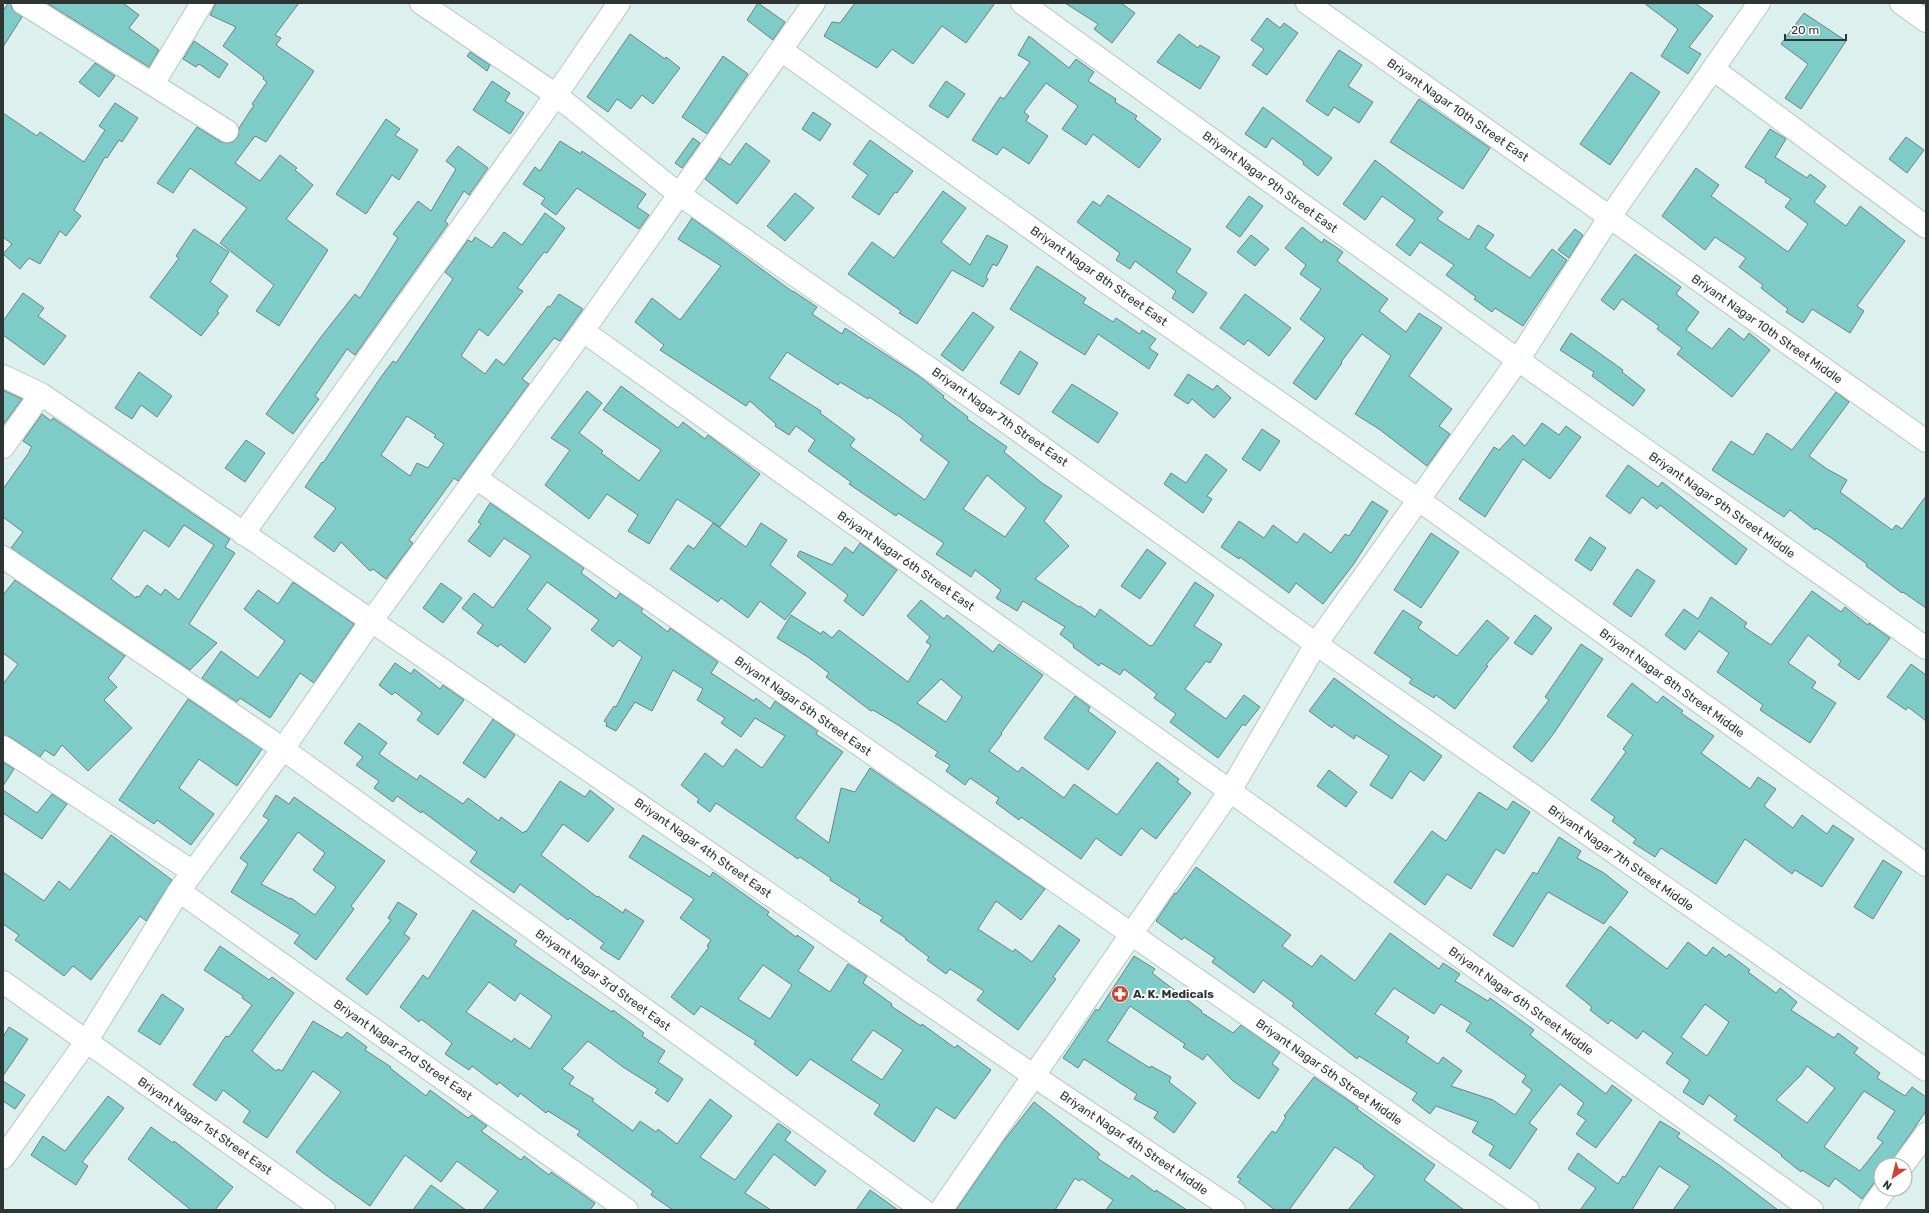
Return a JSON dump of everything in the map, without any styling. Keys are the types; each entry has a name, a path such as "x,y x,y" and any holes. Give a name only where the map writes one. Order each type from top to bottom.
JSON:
{"street":[{"path":"24,3 227,131"},
{"path":"153,84 202,3"},
{"name":"Briyant Nagar 7th Street East","path":"421,3 556,95 680,195 1008,422 1316,644"},
{"path":"243,534 556,95 619,3"},
{"path":"3,1158 86,1042 179,890 283,749 372,620 583,331 814,3"},
{"name":"Briyant Nagar 9th Street East","path":"1022,3 1518,360"},
{"name":"Briyant Nagar 10th Street East","path":"1307,3 1609,218"},
{"path":"941,1210 1230,791 1316,644 1518,360 1609,218 1759,3"},
{"path":"1901,3 1926,21"},
{"name":"Briyant Nagar 8th Street East","path":"781,50 1109,284 1419,500"},
{"path":"1713,69 1926,227"},
{"name":"Briyant Nagar 10th Street Middle","path":"1609,218 1926,441"},
{"name":"Briyant Nagar 6th Street East","path":"583,331 1230,791"},
{"name":"Briyant Nagar 9th Street Middle","path":"1518,360 1926,648"},
{"name":"Briyant Nagar 4th Street East","path":"3,376 41,394 1034,1076"},
{"path":"3,447 41,394"},
{"name":"Briyant Nagar 5th Street East","path":"476,478 1131,934"},
{"name":"Briyant Nagar 8th Street Middle","path":"1419,500 1926,865"},
{"name":"Briyant Nagar 3rd Street East","path":"3,558 283,749 923,1210"},
{"name":"Briyant Nagar 7th Street Middle","path":"1316,644 1926,1070"},
{"path":"3,747 193,872"},
{"name":"Briyant Nagar 6th Street Middle","path":"1230,791 1812,1210"},
{"name":"Briyant Nagar 2nd Street East","path":"179,890 627,1210"},
{"name":"Briyant Nagar 5th Street Middle","path":"1131,934 1528,1210"},
{"name":"Briyant Nagar 1st Street East","path":"3,982 324,1210"},
{"name":"Briyant Nagar 4th Street Middle","path":"1034,1076 1234,1210"},
{"path":"1909,1157 1926,1134"},
{"path":"1870,1210 1879,1197"}],"building":[{"path":"8,3 11,3 12,9 22,17 3,47 3,11"},
{"path":"47,3 123,3 139,15 129,28 159,50 149,67"},
{"path":"216,3 299,3 275,35 281,38 276,45 314,71 266,142 255,136 235,163 260,181 280,155 297,168 295,170 313,185 286,219 328,250 279,326 256,311 274,285 220,243 247,208 190,168 173,193 157,183 197,127 221,142 233,142 238,137 239,128 254,105 252,104 267,82 263,79 264,77 223,46 236,27 210,15"},
{"path":"758,3 785,22 773,40 747,20"},
{"path":"855,3 995,3 966,43 942,26 913,64 892,49 877,68 824,36 832,22 840,23"},
{"path":"1065,3 1121,3 1135,13 1112,43 1094,29 1098,24"},
{"path":"1644,3 1695,3 1713,16 1689,47 1701,54 1688,74 1661,56 1678,29"},
{"path":"1804,13 1846,41 1801,109 1785,98 1808,64 1781,44"},
{"path":"1267,18 1280,28 1284,23 1298,33 1267,75 1252,65 1264,49 1251,40"},
{"path":"630,34 665,59 666,57 680,68 653,104 642,95 631,109 617,99 608,112 587,97"},
{"path":"1179,34 1198,48 1200,45 1220,57 1200,89 1157,62"},
{"path":"1029,36 1069,68 1076,59 1094,72 1088,81 1116,99 1115,102 1137,116 1135,119 1161,139 1139,168 1093,134 1086,145 1062,129 1078,106 1046,83 1024,112 1029,116 1026,121 1048,136 1029,164 1003,147 997,155 972,140 1000,97 1004,99 1030,62 1018,55"},
{"path":"194,41 228,64 219,78 199,64 196,67 183,59"},
{"path":"1339,50 1362,65 1348,86 1373,102 1359,123 1334,107 1328,116 1306,101"},
{"path":"470,52 490,65 487,71 467,56"},
{"path":"723,56 748,74 707,134 682,117"},
{"path":"95,63 115,76 99,97 79,82"},
{"path":"1631,72 1660,92 1610,165 1580,144"},
{"path":"492,81 510,93 505,101 524,113 510,134 473,110"},
{"path":"946,81 965,94 948,118 929,106"},
{"path":"1419,99 1490,148 1463,189 1390,142"},
{"path":"115,103 138,118 122,142 119,140 107,158 105,157 74,210 81,216 66,236 60,231 40,264 29,258 20,269 3,254 12,244 3,237 3,113 37,136 40,132 84,162 105,130 99,126"},
{"path":"1263,107 1332,158 1318,176 1303,164 1304,162 1272,138 1266,148 1245,134"},
{"path":"813,112 831,124 820,141 802,129"},
{"path":"386,119 400,129 395,135 418,150 399,180 392,175 366,214 336,194"},
{"path":"1770,129 1786,139 1775,157 1807,178 1810,174 1826,186 1814,202 1846,226 1860,206 1905,241 1857,306 1864,311 1850,333 1812,309 1803,323 1786,312 1788,309 1761,288 1763,285 1739,267 1746,258 1715,237 1705,250 1662,216 1696,168 1719,185 1711,196 1788,252 1808,224 1785,207 1791,199 1765,182 1766,180 1745,167"},
{"path":"1906,137 1924,150 1907,173 1889,159"},
{"path":"693,138 700,143 682,168 675,163"},
{"path":"870,140 913,171 897,193 895,192 879,215 852,197 868,175 853,164"},
{"path":"560,141 581,154 582,151 646,194 637,207 649,215 639,229 577,188 556,215 541,204 545,198 523,184 535,167 540,171"},
{"path":"746,143 770,161 737,204 705,179 720,158 730,165"},
{"path":"458,146 488,168 469,195 464,191 445,221 448,224 355,355 347,349 315,396 319,399 293,434 266,414 321,337 355,294 360,298 398,238 393,234 418,201 431,211 456,169 446,161"},
{"path":"1375,160 1443,212 1437,219 1469,240 1478,225 1494,235 1485,248 1530,278 1552,249 1567,260 1523,326 1495,308 1492,312 1474,299 1476,297 1446,275 1454,265 1420,242 1410,256 1396,245 1415,220 1382,196 1365,220 1343,204"},
{"path":"943,191 966,208 941,242 970,265 987,235 1008,246 997,266 993,264 986,277 988,279 983,287 952,270 917,324 899,313 901,311 848,274 872,242 894,258"},
{"path":"795,193 814,208 785,241 767,226"},
{"path":"1108,195 1191,249 1176,272 1207,293 1193,313 1172,298 1176,291 1135,261 1130,269 1116,260 1120,253 1077,222 1093,201 1100,206"},
{"path":"1249,196 1263,206 1240,237 1226,227"},
{"path":"545,213 565,228 547,253 544,252 517,288 523,291 488,336 479,329 461,356 485,374 496,359 504,365 548,306 550,307 559,294 583,309 560,341 554,338 522,379 529,384 458,481 454,478 409,540 413,543 386,579 373,569 370,571 341,542 334,552 314,537 336,508 305,487 381,377 393,361 396,363 453,279 445,272 468,240 472,242 475,237 492,248 504,232 522,245","holes":["407,416 436,435 434,437 444,444 428,468 417,463 410,476 381,455"]},
{"path":"692,218 793,292 817,307 812,314 842,334 845,328 919,376 944,396 943,398 968,417 967,419 1007,447 1004,452 1042,483 1062,496 1044,521 1069,546 1035,579 1079,607 1080,606 1095,617 1100,609 1150,646 1153,645 1195,582 1214,595 1194,626 1222,644 1210,663 1206,661 1185,689 1226,719 1244,695 1260,707 1245,726 1243,724 1218,758 1170,722 1176,714 1154,698 1157,694 1124,669 1120,675 1101,663 1099,666 1073,647 1074,645 1060,634 1065,627 1023,601 1017,611 996,598 1001,590 975,570 971,577 936,554 944,543 898,513 896,516 849,484 851,482 808,451 815,440 796,426 789,435 775,426 776,424 750,401 746,406 660,350 664,345 635,322 652,298 680,320 721,266 678,239","holes":["787,352 838,385 840,382 868,399 869,397 900,417 923,436 920,440 949,462 925,500 850,446 855,439 820,413 821,411 769,378","987,475 1026,508 1005,537 963,509"]},
{"path":"1302,227 1322,243 1324,239 1343,252 1337,261 1388,299 1379,311 1406,332 1419,313 1442,328 1409,376 1452,409 1439,426 1450,434 1427,466 1379,429 1355,414 1391,356 1362,334 1341,362 1342,363 1316,400 1293,383 1325,338 1300,319 1321,289 1300,274 1306,265 1285,248"},
{"path":"194,229 229,252 210,282 228,296 217,311 219,313 201,336 150,297 179,258 176,256"},
{"path":"1575,229 1583,235 1569,258 1558,250"},
{"path":"1251,235 1269,249 1255,266 1237,252"},
{"path":"1635,254 1681,287 1676,294 1699,312 1686,330 1712,349 1729,328 1744,340 1749,333 1770,350 1732,397 1677,354 1682,348 1657,329 1659,326 1622,299 1614,310 1601,300"},
{"path":"1037,266 1086,298 1083,303 1113,322 1116,318 1140,334 1142,330 1156,339 1149,348 1158,354 1149,369 1098,334 1085,355 1010,309"},
{"path":"23,293 44,308 38,316 66,336 44,365 3,335 3,321"},
{"path":"1245,294 1291,328 1269,356 1248,340 1244,345 1220,328"},
{"path":"973,312 994,327 963,371 941,355"},
{"path":"1571,333 1623,370 1622,372 1645,390 1633,406 1592,376 1594,372 1560,350"},
{"path":"1020,351 1038,363 1019,395 1000,383"},
{"path":"139,372 172,396 157,417 141,405 132,419 115,408"},
{"path":"1188,374 1213,390 1217,385 1231,398 1214,418 1192,399 1188,404 1174,395"},
{"path":"1072,384 1118,413 1098,443 1052,412"},
{"path":"621,386 678,428 683,422 705,439 708,435 760,474 720,527 677,499 649,544 628,531 638,515 607,494 589,519 545,485 570,450 551,438 587,391 602,403 579,433 603,451 601,453 639,481 661,450 603,410"},
{"path":"3,390 22,399 3,425"},
{"path":"1836,392 1849,402 1809,456 1827,469 1847,480 1840,492 1892,530 1896,525 1902,529 1926,496 1926,608 1903,592 1902,593 1866,566 1867,564 1830,537 1816,528 1815,530 1790,510 1784,517 1712,470 1731,441 1753,455 1767,433 1792,450"},
{"path":"42,414 51,421 53,418 230,539 225,547 235,553 189,624 217,643 190,670 11,548 23,532 3,517 3,489 32,447 23,441","holes":["184,525 214,545 179,600 165,589 161,595 147,585 139,597 137,596 136,598 111,579 144,530 169,547"]},
{"path":"1542,423 1559,435 1566,426 1581,437 1550,479 1523,459 1485,517 1459,499 1494,447 1499,450 1513,435 1525,446"},
{"path":"1262,429 1280,441 1260,471 1242,459"},
{"path":"246,440 265,453 245,482 225,468"},
{"path":"1206,454 1227,470 1207,496 1212,499 1203,513 1164,484 1171,473 1186,483"},
{"path":"1628,465 1658,487 1662,482 1747,549 1736,565 1660,505 1657,509 1642,497 1630,514 1606,496"},
{"path":"1372,501 1388,511 1353,565 1323,604 1296,583 1289,593 1240,557 1239,559 1221,547 1239,521 1264,538 1273,525 1297,543 1304,533 1331,553 1345,534 1349,536"},
{"path":"490,503 584,568 581,573 616,599 620,593 643,609 641,612 668,632 670,628 718,662 711,673 754,701 756,698 770,709 775,701 818,731 816,734 843,752 795,818 829,843 841,788 855,792 870,768 1045,889 1021,920 996,901 978,929 1013,952 1015,949 1032,962 1059,925 1080,940 1053,977 1056,979 1018,1030 977,1000 984,991 950,969 946,974 927,960 929,957 905,939 906,938 880,921 883,917 858,902 860,899 830,880 831,878 800,857 798,859 716,803 710,812 697,802 699,799 681,785 705,753 723,767 736,749 762,768 785,736 755,718 741,737 721,723 725,718 697,700 703,689 673,670 652,711 635,702 616,731 606,726 607,723 604,721 614,706 616,707 642,657 619,640 613,647 591,630 599,620 547,582 527,609 551,628 525,663 500,644 498,647 477,633 483,625 462,608 474,593 493,608 531,556 504,538 490,557 468,541 481,524 478,522"},
{"path":"713,523 746,547 761,523 787,540 770,565 806,593 785,620 760,601 748,618 721,598 718,602 670,569 688,545 694,549"},
{"path":"1431,533 1459,552 1421,608 1394,590"},
{"path":"1590,537 1606,548 1591,571 1575,560"},
{"path":"860,543 897,570 863,616 844,601 848,595 797,556 800,551 832,565 845,547 853,553"},
{"path":"1147,549 1166,563 1140,599 1121,586"},
{"path":"1637,569 1655,581 1631,617 1613,604"},
{"path":"15,580 125,656 108,678 117,687 104,700 132,728 88,771 62,745 54,756 45,750 40,757 10,737 3,735 3,684 18,664 3,653 3,595"},
{"path":"293,582 354,624 314,683 300,673 270,718 240,698 237,702 202,678 221,651 258,678 285,641 244,609 258,590 278,604"},
{"path":"441,583 462,598 443,623 423,608"},
{"path":"1812,591 1841,612 1845,607 1868,625 1869,623 1890,638 1859,680 1838,665 1841,661 1808,635 1788,663 1816,682 1812,688 1836,703 1810,743 1760,710 1763,705 1717,672 1729,653 1699,631 1685,650 1665,635 1684,609 1698,619 1711,597 1747,623 1744,627 1771,645"},
{"path":"921,600 944,619 947,615 993,652 999,644 1043,675 989,751 1018,772 1022,767 1064,798 1074,784 1117,815 1157,762 1179,779 1177,782 1191,793 1156,839 1141,828 1121,856 1096,838 1081,859 1021,817 1019,820 996,803 999,798 970,778 965,785 946,771 950,765 935,756 938,752 898,725 873,710 871,711 826,677 829,673 808,657 777,638 791,615 821,634 823,631 832,638 839,630 908,682 931,645 926,642 930,637 907,616","holes":["941,679 962,697 946,722 917,703"]},
{"path":"1403,610 1422,622 1418,628 1457,656 1487,620 1509,638 1486,665 1488,666 1455,709 1436,695 1434,698 1409,683 1412,679 1374,653"},
{"path":"1535,615 1552,628 1532,655 1514,643"},
{"path":"1581,644 1603,659 1554,733 1532,762 1513,747 1549,700 1545,697"},
{"path":"395,663 411,674 414,669 440,689 443,685 464,700 438,735 417,720 422,713 395,692 392,695 379,685"},
{"path":"1911,664 1926,675 1926,721 1908,707 1906,710 1887,697"},
{"path":"1334,678 1442,756 1424,781 1410,771 1392,799 1370,785 1389,756 1356,735 1354,739 1334,725 1332,728 1309,711"},
{"path":"1632,683 1657,703 1663,696 1683,711 1681,713 1714,736 1701,753 1750,789 1758,777 1776,789 1764,806 1793,828 1802,815 1827,834 1833,825 1854,839 1822,887 1795,870 1792,874 1745,839 1716,884 1661,848 1655,857 1633,843 1636,839 1612,821 1615,817 1591,800 1626,752 1623,749 1633,735 1607,716"},
{"path":"1075,696 1090,707 1088,711 1116,732 1088,770 1044,738"},
{"path":"188,699 262,749 237,786 199,759 179,788 214,814 191,845 157,820 154,824 119,800"},
{"path":"493,719 515,735 485,778 463,763"},
{"path":"359,723 387,743 379,754 417,780 420,775 463,804 468,798 499,821 501,817 523,833 525,831 526,832 560,781 585,797 590,790 614,809 588,842 563,824 541,855 597,897 598,896 623,913 625,909 644,921 619,960 600,948 604,943 570,918 568,920 520,884 514,893 470,862 477,852 422,811 421,813 397,796 393,802 374,788 379,781 356,765 363,757 344,743"},
{"path":"3,762 14,769 3,786"},
{"path":"1329,770 1357,792 1346,807 1317,786"},
{"path":"3,790 37,813 52,794 67,804 42,839 3,813"},
{"path":"1479,792 1507,810 1513,801 1530,812 1504,854 1496,849 1471,889 1447,874 1425,905 1394,882 1432,831 1446,841"},
{"path":"276,795 289,804 294,797 385,861 351,906 354,909 316,960 294,943 300,935 231,892 248,864 240,858 269,820 263,816","holes":["298,832 325,853 313,870 336,887 315,915 291,898 290,899 261,884"]},
{"path":"111,835 172,880 146,921 140,916 91,980 73,966 64,976 15,940 19,935 3,924 3,872 44,901 59,881 70,890"},
{"path":"643,835 710,877 713,872 769,912 767,915 796,937 797,935 814,947 798,971 830,992 848,964 867,976 863,983 892,1004 891,1006 921,1026 922,1024 955,1048 957,1045 991,1070 955,1119 936,1107 914,1142 874,1114 880,1105 810,1059 797,1076 754,1044 756,1041 701,1006 694,1015 671,997 709,947 707,946 711,940 680,918 694,899 629,857","holes":["763,965 792,985 770,1019 738,999","873,1030 903,1050 882,1080 851,1060"]},
{"path":"1559,837 1581,851 1577,858 1604,873 1628,892 1604,924 1548,892 1513,947 1493,935 1533,872 1537,874"},
{"path":"1883,860 1902,872 1873,919 1854,907"},
{"path":"1196,867 1291,935 1282,946 1312,967 1321,955 1355,981 1390,933 1439,969 1443,963 1460,974 1455,981 1488,1001 1490,998 1534,1030 1530,1035 1606,1094 1612,1085 1632,1100 1596,1148 1576,1134 1586,1120 1577,1114 1584,1103 1560,1084 1529,1123 1537,1129 1510,1169 1489,1155 1494,1146 1472,1132 1478,1122 1436,1106 1430,1114 1412,1100 1417,1093 1359,1056 1357,1059 1292,1006 1294,1003 1263,980 1254,993 1212,962 1215,958 1184,937 1182,940 1156,921 1175,893 1176,894","holes":["1394,988 1434,1014 1441,1004 1471,1023 1466,1031 1526,1076 1522,1082 1532,1090 1515,1115 1493,1100 1451,1086 1462,1071 1443,1057 1438,1064 1406,1042 1409,1037 1375,1014"]},
{"path":"398,902 417,914 404,934 410,938 367,995 346,979 391,920 388,918"},
{"path":"473,910 517,941 514,945 612,1012 613,1010 644,1033 642,1036 665,1051 658,1062 683,1079 668,1102 655,1093 658,1089 623,1067 588,1041 562,1069 574,1077 569,1084 594,1099 592,1101 633,1131 640,1121 656,1132 658,1129 677,1144 710,1099 732,1116 700,1157 735,1180 778,1123 791,1132 785,1140 826,1171 815,1186 774,1154 745,1193 771,1210 673,1210 651,1195 653,1191 577,1135 580,1131 548,1111 546,1113 520,1093 518,1097 499,1082 497,1085 472,1066 469,1070 445,1054 452,1043 421,1019 419,1022 400,1007 423,975 428,979","holes":["489,982 515,1001 520,993 552,1016 530,1049 514,1038 512,1042 466,1012"]},
{"path":"1610,926 1667,969 1688,942 1706,956 1713,947 1726,957 1729,954 1750,970 1748,972 1776,993 1780,988 1797,1002 1791,1010 1834,1038 1838,1033 1858,1048 1854,1053 1880,1073 1877,1078 1905,1096 1912,1087 1926,1097 1926,1111 1894,1157 1873,1157 1873,1185 1862,1199 1835,1178 1829,1187 1802,1170 1801,1172 1781,1156 1782,1155 1734,1120 1737,1116 1709,1095 1703,1105 1683,1092 1690,1080 1666,1063 1673,1053 1643,1031 1637,1039 1611,1020 1608,1024 1590,1010 1592,1007 1566,986","holes":["1705,1004 1729,1022 1707,1056 1681,1037","1807,1066 1835,1088 1807,1123 1776,1100 1801,1075","1864,1091 1895,1111 1877,1138 1883,1142 1860,1171 1824,1147"]},
{"path":"220,946 269,980 272,977 294,993 252,1051 276,1071 278,1069 282,1071 313,1021 342,1038 347,1032 367,1047 365,1050 391,1067 390,1068 426,1096 430,1090 468,1118 472,1115 487,1126 481,1131 521,1160 524,1156 549,1175 551,1172 595,1203 590,1210 483,1210 498,1191 457,1161 441,1182 405,1155 370,1206 296,1152 341,1092 313,1071 267,1138 243,1122 250,1111 223,1090 216,1101 193,1085 226,1036 229,1037 252,1005 242,998 243,996 204,970"},
{"path":"1134,956 1155,969 1152,973 1202,1011 1201,1012 1233,1033 1241,1025 1280,1052 1272,1064 1279,1069 1259,1099 1233,1081 1207,1054 1203,1060 1183,1047 1185,1044 1130,1006 1107,1041 1150,1068 1151,1066 1171,1077 1169,1082 1196,1103 1174,1133 1154,1118 1158,1112 1134,1099 1137,1094 1084,1059 1078,1068 1063,1058 1096,1009 1098,1011"},
{"path":"162,994 184,1009 160,1045 138,1031"},
{"path":"9,1027 28,1039 3,1076 3,1037"},
{"path":"1314,1077 1358,1107 1357,1109 1435,1165 1424,1180 1464,1210 1348,1210 1375,1176 1363,1167 1364,1166 1335,1147 1289,1210 1275,1210 1238,1182 1241,1179 1237,1177 1272,1131 1276,1133 1286,1117 1284,1116"},
{"path":"3,1081 25,1095 15,1109 3,1101"},
{"path":"108,1096 124,1108 82,1162 88,1166 76,1185 31,1155 43,1136 65,1151"},
{"path":"1034,1102 1100,1154 1097,1158 1129,1179 1132,1175 1155,1192 1156,1190 1187,1210 1106,1210 1113,1200 1082,1179 1079,1181 1075,1178 1055,1210 956,1210 1002,1143"},
{"path":"1660,1121 1680,1133 1677,1137 1719,1165 1778,1210 1673,1210 1690,1186 1659,1166 1632,1210 1580,1210 1596,1188 1568,1169 1578,1153 1618,1184 1623,1176 1625,1177"},
{"path":"151,1127 173,1143 174,1141 233,1187 215,1210 191,1210 128,1159"},
{"path":"431,1185 466,1210 413,1210"},
{"path":"870,1190 898,1210 856,1210"}],"place":[{"name":"A. K. Medicals","path":"1120,994"}]}
